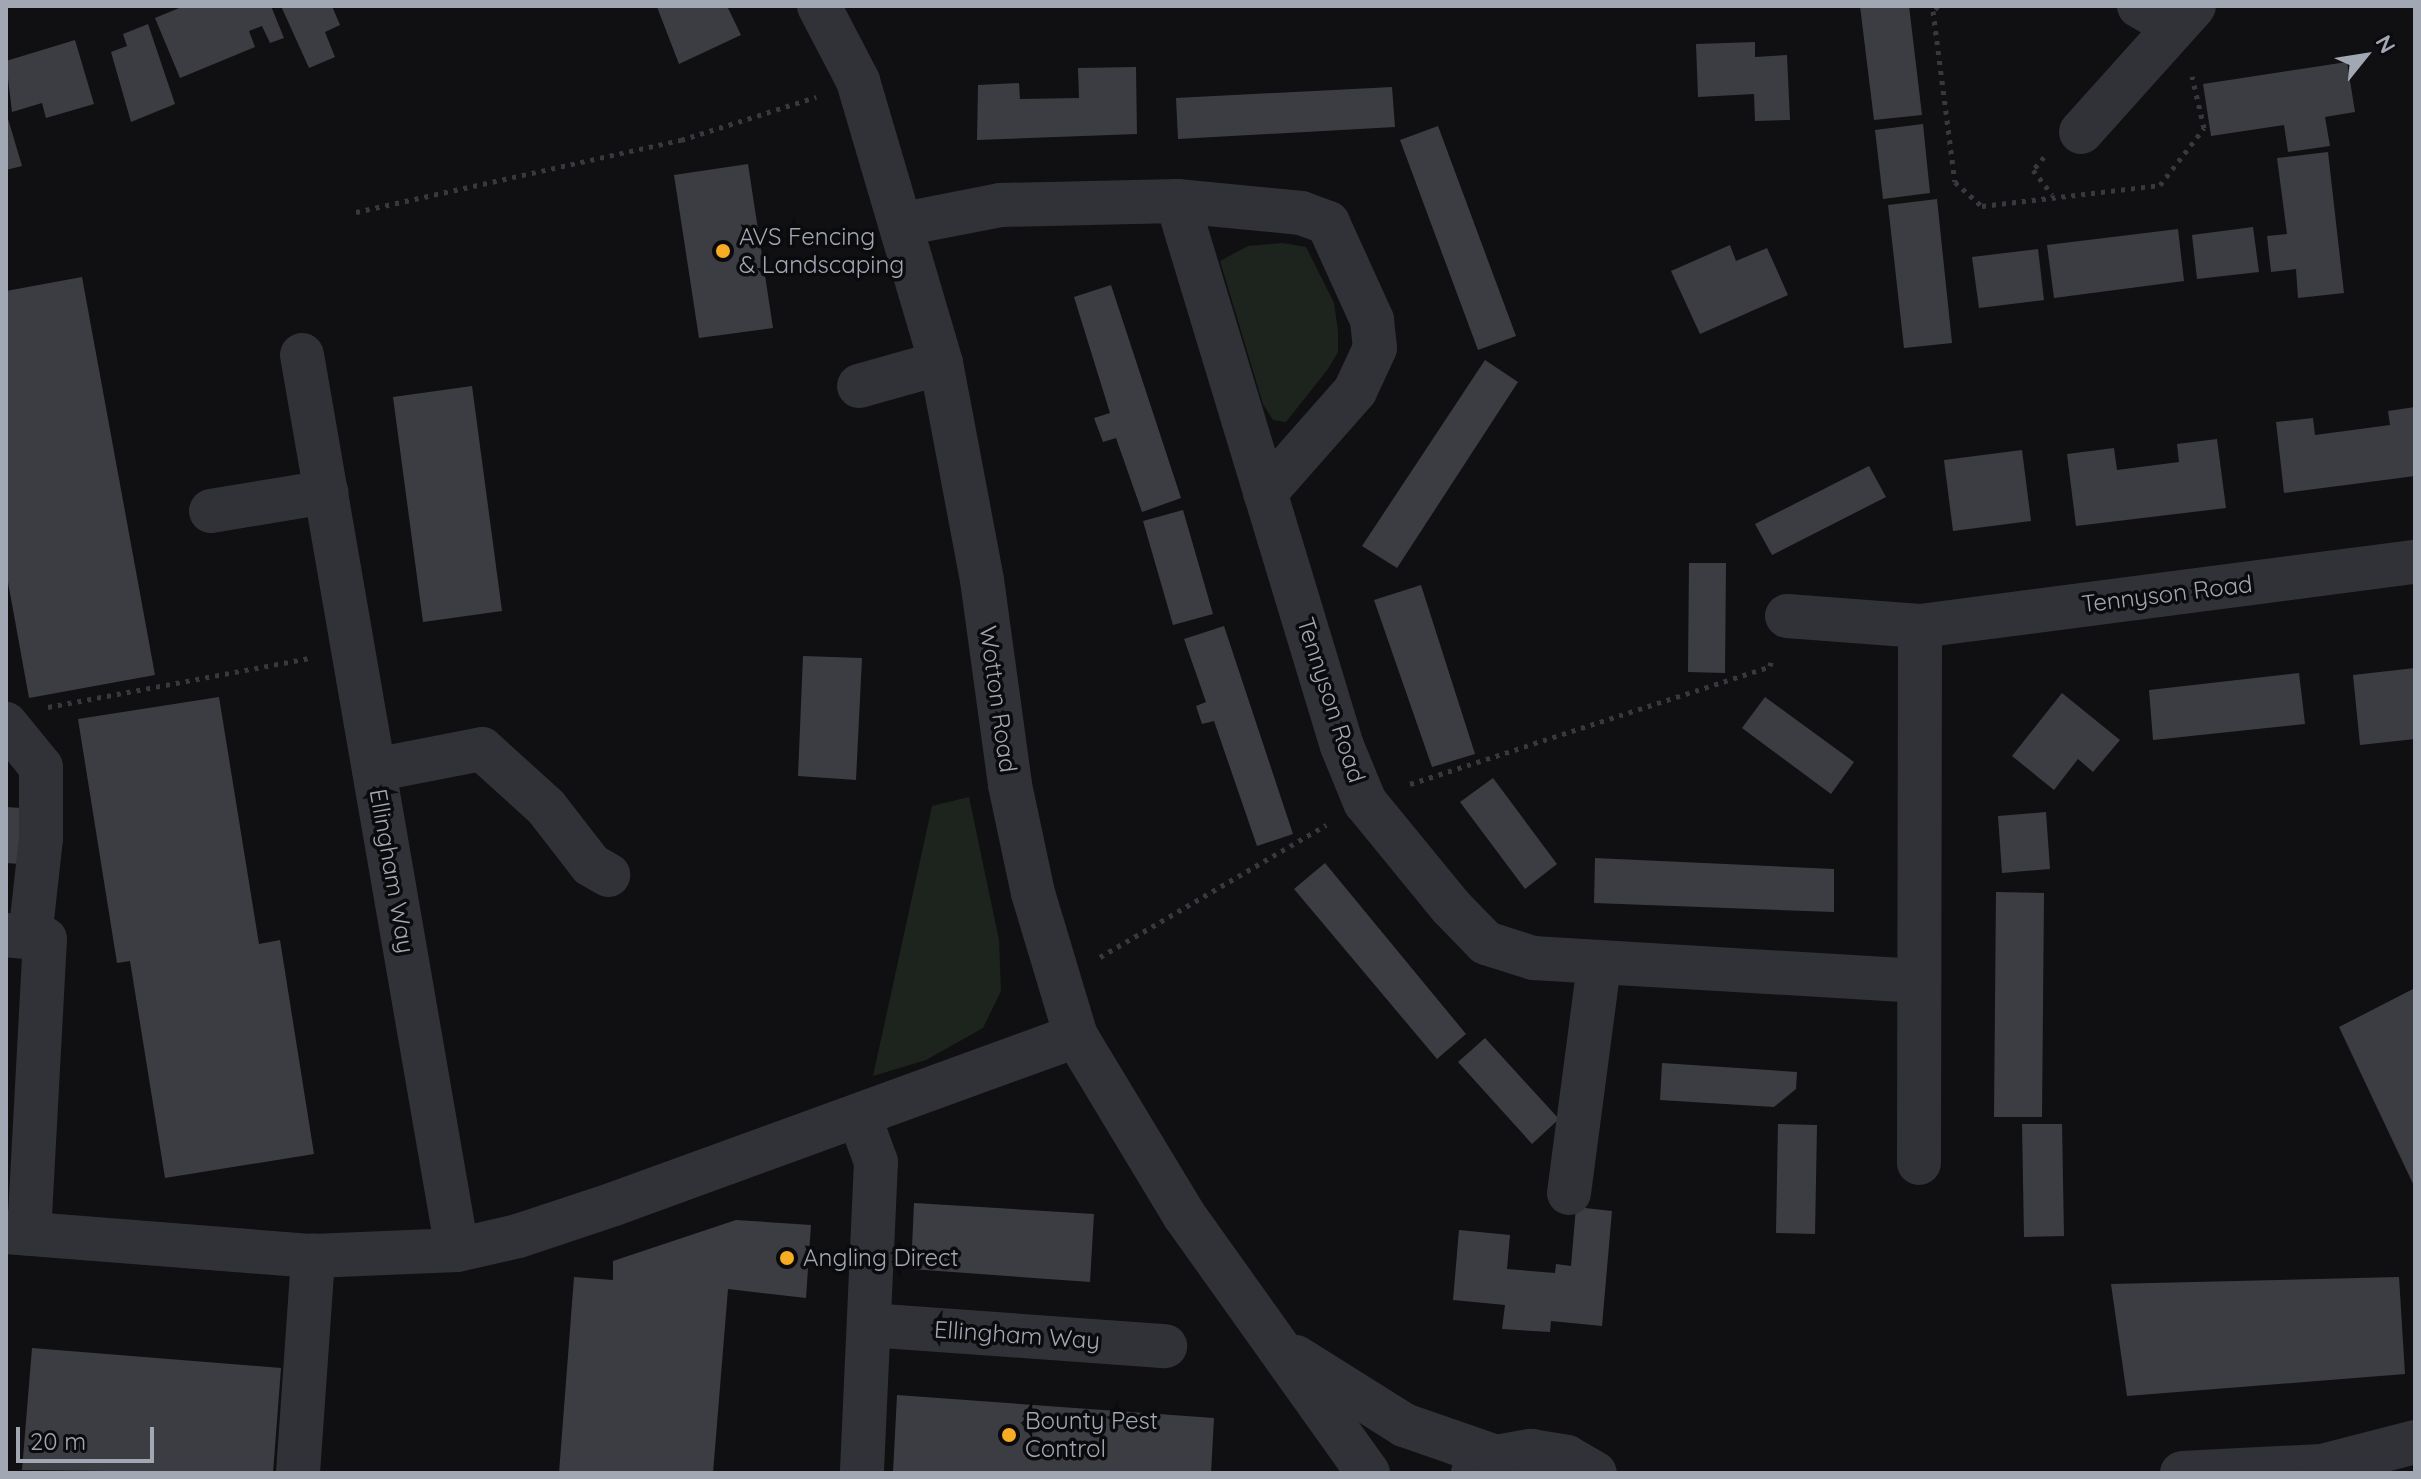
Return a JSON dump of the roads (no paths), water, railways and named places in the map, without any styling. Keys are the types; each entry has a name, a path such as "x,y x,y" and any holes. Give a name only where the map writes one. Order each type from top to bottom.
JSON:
{"street":[{"name":"Wotton Road","path":"819,6 858,81 903,224 941,363 982,580 1010,785 1033,893 1076,1036 1184,1215 1368,1473"},
{"path":"2081,132 2169,13"},
{"path":"903,224 1001,205 1177,201 1301,213 1328,223 1372,320 1375,348 1355,391 1265,493"},
{"name":"Tennyson Road","path":"1177,201 1342,746 1365,802 1486,943 1533,958 1599,964 1919,981"},
{"name":"Ellingham Way","path":"302,355 457,1250"},
{"path":"859,386 941,363"},
{"path":"211,511 326,492"},
{"name":"Tennyson Road","path":"1787,616 1920,626 2415,562"},
{"path":"1919,1163 1920,626"},
{"path":"7,724 41,767 41,838 18,936 45,939 17,1233 313,1256 457,1250 532,1232 1076,1036"},
{"path":"374,770 482,749 546,807 591,865 608,875"},
{"path":"1569,1193 1599,964"},
{"path":"859,1116 876,1162 862,1473"},
{"path":"298,1473 313,1256"},
{"name":"Ellingham Way","path":"869,1325 1165,1346"},
{"name":"Wotton Road","path":"1281,1347 1404,1425 1485,1465 1531,1451 1567,1457 1595,1473"},
{"path":"2182,1473 2322,1466 2415,1442"}],"place":[{"name":"AVS Fencing & Landscaping","path":"723,251"},
{"name":"Angling Direct","path":"787,1258"},
{"name":"Bounty Pest Control","path":"1009,1435"}]}
